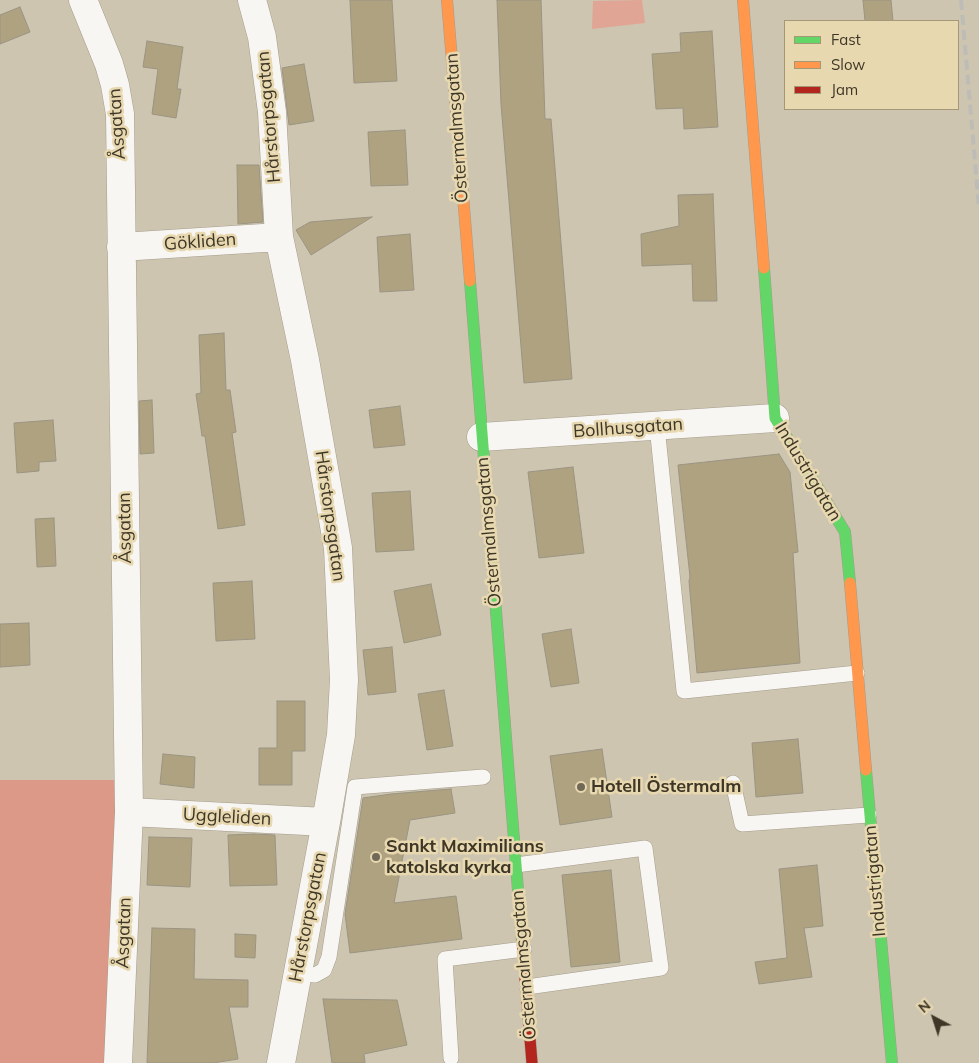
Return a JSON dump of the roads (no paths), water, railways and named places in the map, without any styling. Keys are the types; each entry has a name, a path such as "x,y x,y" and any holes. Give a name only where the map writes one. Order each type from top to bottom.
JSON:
{"street":[{"name":"Åsgatan","path":"83,0 109,64 120,114 129,812 118,1063"},
{"name":"Hårstorpsgatan","path":"252,0 262,37 272,112 279,237 305,360 338,548 344,680 341,735 280,1063"},
{"name":"Östermalmsgatan","path":"447,0 532,1063"},
{"name":"Industrigatan","path":"743,0 775,418 845,532 892,1063"},
{"name":"Gökliden","path":"121,247 279,237"},
{"name":"Bollhusgatan","path":"481,437 775,418"},
{"name":"Uggleliden","path":"129,812 326,822"}],"lane":[{"path":"658,426 684,691 857,673"},
{"path":"298,973 315,975 324,970 329,957 355,787 483,777"},
{"path":"733,783 742,824 869,815"},
{"path":"516,865 645,848 661,968 527,986"},
{"path":"451,1058 445,959 524,949"}],"railway":[{"path":"961,0 979,208"}],"place":[{"name":"Hotell Östermalm","path":"581,787"},
{"name":"Sankt Maximilians katolska kyrka","path":"376,857"}]}
